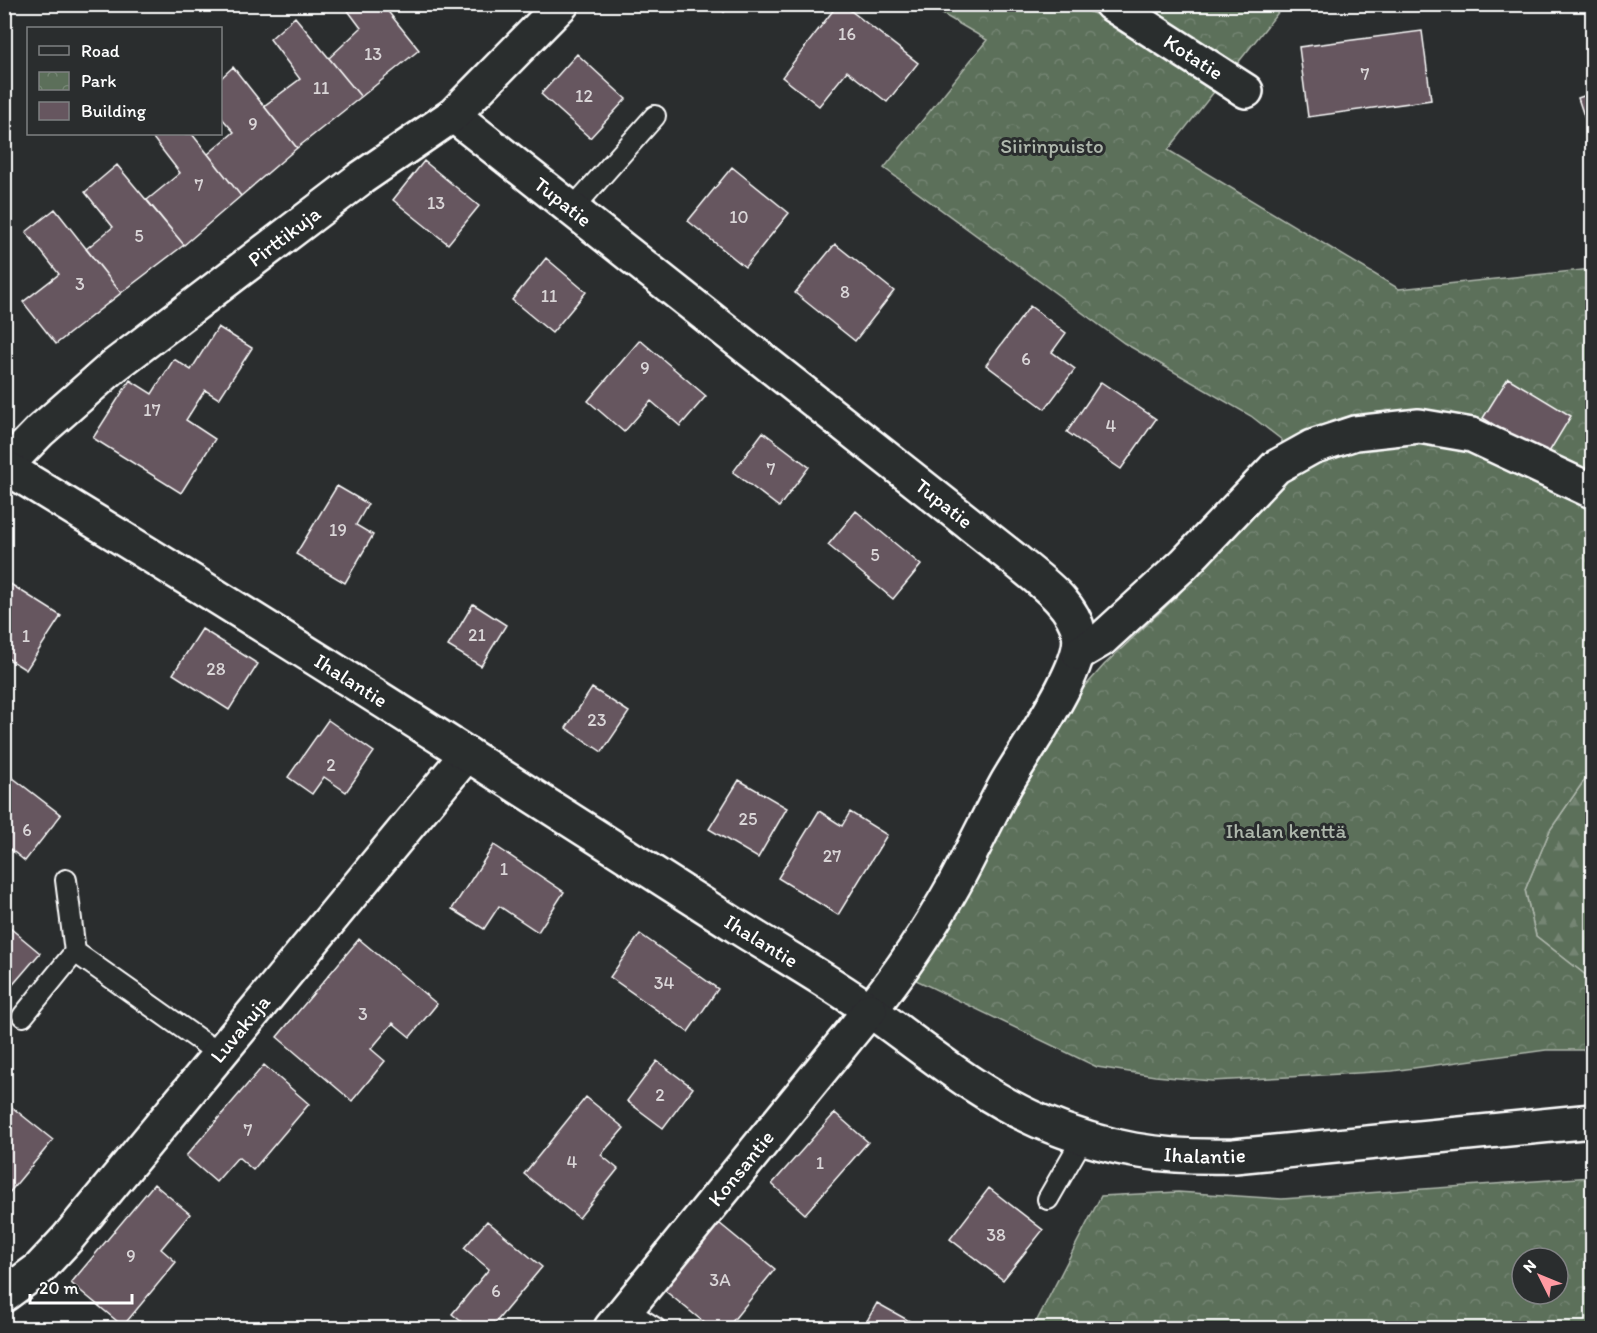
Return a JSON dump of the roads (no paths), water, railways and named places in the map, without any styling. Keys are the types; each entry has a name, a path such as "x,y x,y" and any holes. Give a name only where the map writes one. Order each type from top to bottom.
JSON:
{"street":[{"name":"Pirttikuja","path":"5,467 40,431 114,366 361,177 453,115 562,4"},
{"name":"Kotatie","path":"1111,4 1246,91"},
{"name":"Tupatie","path":"453,115 1005,552 1055,595 1072,615 1079,634 1079,653"},
{"path":"870,1010 893,982 952,887 1005,785 1071,673 1079,653 1101,640 1185,564 1276,467 1312,447 1355,433 1419,426 1472,435 1593,491"},
{"name":"Ihalantie","path":"5,467 213,592 870,1010 987,1095 1036,1120 1083,1138 1131,1152 1183,1158 1234,1156 1593,1121"},
{"name":"Luvakuja","path":"4,1295 39,1269 67,1239 218,1053 467,754"},
{"name":"Konsantie","path":"619,1319 870,1010"}],"lane":[{"path":"573,208 655,116"},
{"path":"22,1016 75,951 66,880"},
{"path":"75,951 218,1053"},
{"path":"1048,1199 1083,1138"},
{"path":"619,1319 655,1329"}],"park label":[{"name":"Siirinpuisto","path":"1052,146"},
{"name":"Ihalan kenttä","path":"1286,831"}]}
